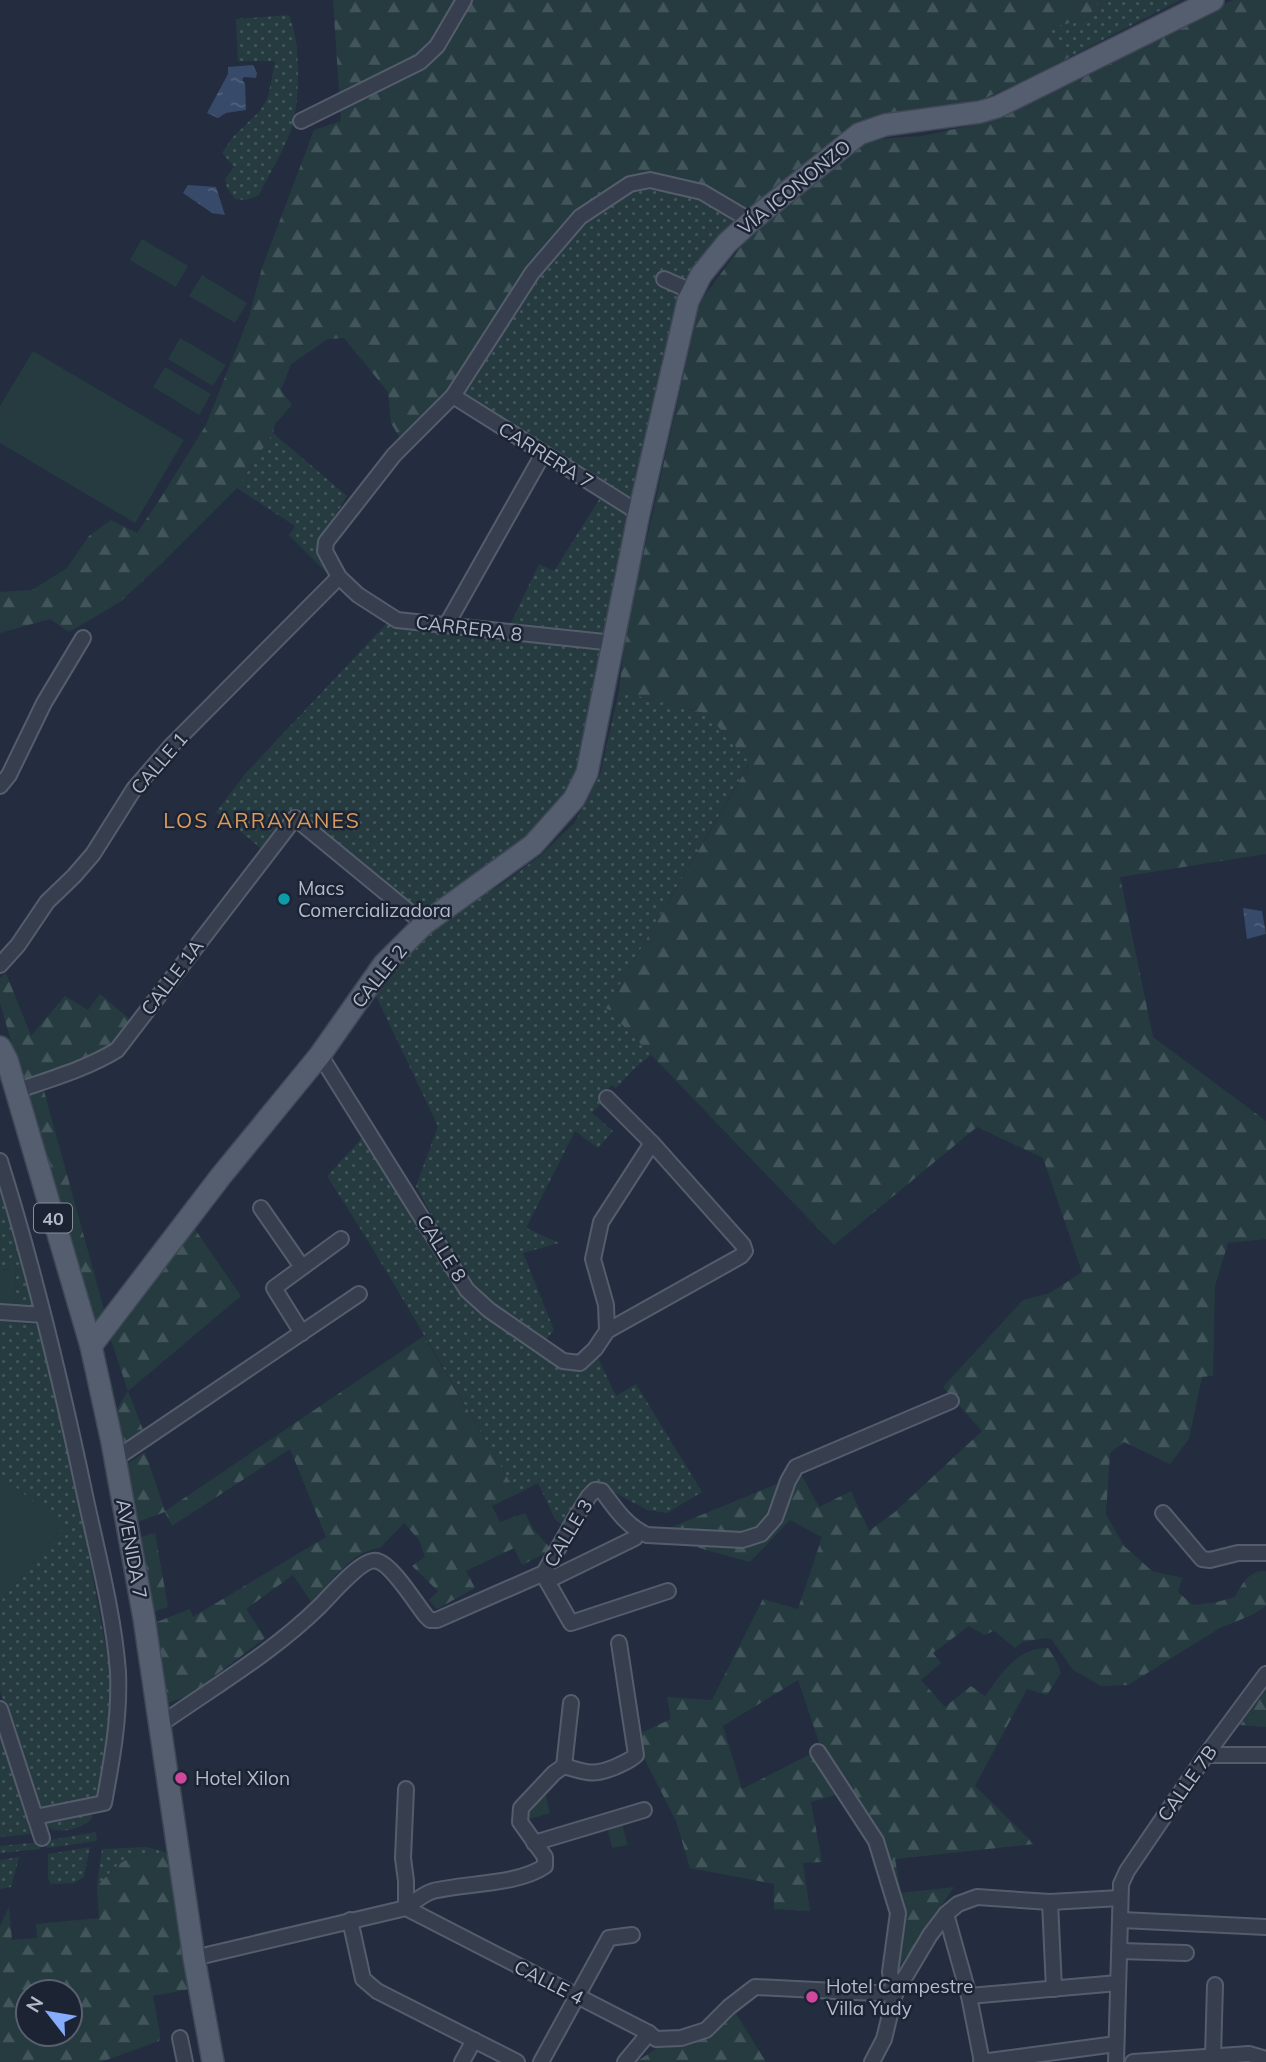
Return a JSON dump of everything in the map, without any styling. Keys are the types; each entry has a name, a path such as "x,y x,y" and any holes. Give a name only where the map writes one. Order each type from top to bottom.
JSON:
{"main road":[{"name":"VÍA ICONONZO","path":"638,516 691,291 727,243 751,221 859,134 885,125 968,114 997,107 1213,0"},
{"name":"CALLE 2","path":"91,1346 221,1176 320,1055 384,964 424,924 533,845 574,799 587,773 638,516"},
{"name":"AVENIDA 7","path":"0,1046 7,1060 91,1346 115,1459 161,1724 194,1958 213,2062"}],"street":[{"path":"301,121 420,62 437,46 464,0"},
{"path":"339,577 325,551 326,542 394,455 453,396 532,273 580,217 630,184 650,180 702,192 751,221"},
{"path":"664,278 691,291"},
{"name":"CARRERA 7","path":"453,396 638,516"},
{"path":"447,624 543,454"},
{"name":"CARRERA 8","path":"339,577 358,595 397,620 614,643"},
{"name":"CALLE 1","path":"0,965 18,945 47,902 93,854 134,789 172,745 339,577"},
{"path":"0,786 9,775 44,703 83,638"},
{"name":"CALLE 1A","path":"16,1091 68,1073 117,1050 295,818 424,924"},
{"name":"CALLE 8","path":"320,1055 467,1290 489,1310 563,1361 580,1363 595,1349 607,1331"},
{"path":"607,1098 652,1143 743,1245 745,1251 741,1256 607,1331 606,1305 593,1259 596,1236 601,1222 652,1143"},
{"path":"0,1161 21,1228 77,1454 118,1671 118,1723 104,1804 35,1817"},
{"path":"261,1208 302,1267"},
{"path":"302,1333 274,1288 341,1239"},
{"path":"115,1459 359,1294"},
{"path":"0,1312 43,1315"},
{"name":"CALLE 3","path":"161,1724 265,1655 293,1632 351,1575 371,1560 379,1561 388,1567 430,1620 438,1620 546,1577 589,1496 595,1490 602,1491 634,1530 648,1535 743,1540 761,1534 775,1518 796,1467 951,1401"},
{"path":"1163,1513 1202,1559 1210,1560 1238,1553 1266,1553"},
{"path":"635,1538 546,1577 571,1623 668,1591"},
{"path":"565,1766 598,1774 631,1760 636,1755 619,1643"},
{"name":"CALLE 7B","path":"1120,1898 1121,1884 1127,1871 1206,1755 1266,1674"},
{"path":"565,1766 571,1703"},
{"path":"0,1709 42,1838"},
{"path":"818,1752 876,1841 898,1913 890,1972 895,1994"},
{"path":"1206,1755 1266,1755"},
{"path":"194,1958 405,1908 434,1891 504,1880 540,1870 545,1866 545,1857 520,1822 521,1808 554,1773 565,1766"},
{"path":"405,1908 403,1858 406,1789"},
{"path":"534,1843 644,1810"},
{"path":"872,2062 884,2039 895,1994 930,1935 946,1914 958,1904 977,1897 1050,1902 1120,1898 1122,1920 1116,2062"},
{"path":"1050,1902 1054,1989"},
{"name":"CALLE 4","path":"405,1908 656,2039 681,2038 706,2030 729,2007 755,1987 895,1994"},
{"path":"946,1914 969,1996 981,2062 1116,2044"},
{"path":"350,1920 363,1979 377,1991 517,2062"},
{"path":"1122,1920 1266,1927"},
{"path":"541,2062 609,1938 632,1935"},
{"path":"1120,1951 1186,1953"},
{"path":"969,1996 1118,1983"},
{"path":"1213,2056 1215,1984"},
{"path":"625,2062 649,2033"},
{"path":"180,2038 185,2062"},
{"path":"462,2062 474,2040"},
{"path":"1133,2062 1249,2054 1266,2059"}],"green space":[{"path":"333,0 1099,0 1087,19 1045,29 1073,55 1033,77 974,103 878,121 753,215 699,184 642,171 614,181 574,210 546,242 447,393 402,442 391,423 388,392 344,338 328,339 291,364 281,390 292,405 275,424 273,433 237,488 120,602 69,632 50,619 0,633 0,592 32,590 67,568 89,536 111,520 137,533 206,425 249,317 262,268 314,130 341,121"},
{"path":"1099,0 1181,0 1073,55 1044,29 1087,19"},
{"path":"1233,0 1266,0 1266,854 1120,877 1153,1037 1266,1121 1266,1239 1228,1243 1215,1286 1213,1376 1202,1377 1189,1439 1170,1464 1124,1442 1110,1453 1106,1514 1124,1546 1152,1571 1182,1578 1178,1592 1193,1605 1235,1597 1251,1575 1266,1571 1266,1606 1220,1628 1128,1685 1101,1686 1073,1670 1052,1640 1046,1638 1023,1642 1015,1648 994,1631 984,1635 969,1626 933,1653 941,1663 921,1680 945,1707 971,1686 985,1696 1011,1663 1037,1649 1048,1648 1061,1673 1047,1695 1027,1689 975,1786 1034,1844 895,1859 901,1893 954,1887 894,1974 904,1912 878,1839 821,1748 798,1680 723,1726 742,1789 811,1754 836,1795 811,1802 822,1862 803,1863 810,1911 774,1909 774,1884 690,1868 676,1821 640,1750 636,1735 671,1719 667,1697 712,1700 763,1599 798,1609 822,1537 790,1520 750,1562 674,1541 672,1527 801,1474 819,1507 851,1491 869,1531 895,1512 982,1431 943,1387 1023,1300 1050,1293 1082,1272 1043,1158 977,1127 834,1245 606,1008 750,763 707,714 619,691 626,632 700,302 750,234 864,140 922,136 987,122 1086,68"},
{"path":"289,15 296,40 298,71 297,101 292,127 259,195 246,200 235,199 227,188 225,179 234,167 222,153 233,137 260,111 268,97 275,61 238,61 236,19"},
{"path":"642,171 699,184 734,202 752,215 684,294 636,503 451,386 546,242 574,210 614,181"},
{"path":"142,239 188,266 176,287 130,260"},
{"path":"202,275 247,303 235,323 189,296"},
{"path":"180,338 226,365 213,386 168,359"},
{"path":"33,351 184,440 135,523 0,443 0,406"},
{"path":"165,367 211,394 199,415 153,387"},
{"path":"273,433 347,496 325,532 317,557 334,580 289,535 295,526 237,488"},
{"path":"602,495 631,516 605,638 509,627 539,564 554,571"},
{"path":"387,623 603,647 584,748 571,786 562,801 533,835 516,850 424,916 294,808 263,850 216,812 246,773"},
{"path":"619,691 707,714 750,762 606,1008 651,1055 616,1088 612,1085 599,1098 602,1103 592,1113 613,1131 598,1148 575,1131 526,1228 559,1243 523,1253 554,1330 544,1342 489,1305 468,1283 416,1186 438,1126 375,994 392,967 450,912 501,885 540,856 575,822 600,775"},
{"path":"6,973 31,1036 65,996 88,1010 100,994 132,1021 110,1047 23,1082 0,1003 0,978"},
{"path":"43,1087 106,1317 94,1321 27,1092"},
{"path":"364,1136 467,1300 504,1330 553,1361 578,1368 598,1358 616,1396 636,1384 702,1492 667,1513 647,1510 601,1485 583,1488 564,1527 555,1519 538,1483 517,1494 400,1294 327,1176"},
{"path":"0,1188 39,1309 14,1306 16,1270 0,1269"},
{"path":"192,1225 241,1296 128,1391 109,1334"},
{"path":"0,1269 16,1270 14,1306 0,1305"},
{"path":"0,1321 42,1325 75,1481 111,1675 107,1748 91,1820 69,1830 46,1827 33,1781 0,1691 0,1602 63,1527 0,1474"},
{"path":"424,1336 517,1494 492,1506 500,1522 525,1513 534,1530 552,1550 522,1565 514,1548 466,1571 475,1588 437,1609 429,1600 438,1591 412,1566 425,1557 419,1540 404,1523 380,1548 369,1550 350,1561 312,1603 293,1575 246,1609 265,1638 188,1696 167,1703 154,1623 190,1609 193,1617 326,1537 290,1449 172,1526 165,1512 135,1523 124,1466 145,1452 165,1511"},
{"path":"128,1391 145,1435 125,1446 117,1409"},
{"path":"0,1474 63,1527 0,1602"},
{"path":"155,1533 168,1607 151,1613 137,1538"},
{"path":"1266,1690 1266,1727 1240,1725"},
{"path":"0,1736 31,1834 0,1837"},
{"path":"543,1784 550,1813 520,1822"},
{"path":"620,1817 628,1845 612,1848 606,1821"},
{"path":"96,1832 97,1841 47,1848 45,1841"},
{"path":"40,1842 41,1849 0,1853 0,1846"},
{"path":"90,1847 84,1877 74,1883 51,1884 48,1879 48,1854"},
{"path":"147,1847 162,1851 158,1855 130,1858 97,1886 102,1849"},
{"path":"162,1851 169,1855 190,1989 153,1996 159,2041 101,2062 0,2062 0,1926 9,1907 12,1940 37,1938 36,1924 99,1918 97,1886 123,1862 147,1855 158,1855"},
{"path":"19,1857 11,1887 0,1889 0,1860"},
{"path":"735,2012 766,2062 636,2062 659,2047 681,2047 710,2036"}],"water":[{"path":"253,65 256,78 244,77 242,80 245,83 246,110 226,113 218,118 207,113 228,74 228,67"},
{"path":"188,185 216,187 225,215 212,213 183,193"},
{"path":"1243,908 1262,911 1266,934 1247,939"}],"place":[{"name":"Macs Comercializadora","path":"284,899"},
{"name":"Hotel Xilon","path":"181,1778"},
{"name":"Hotel Campestre Villa Yudy","path":"812,1997"}],"district":[{"name":"LOS ARRAYANES","path":"262,820"}]}
